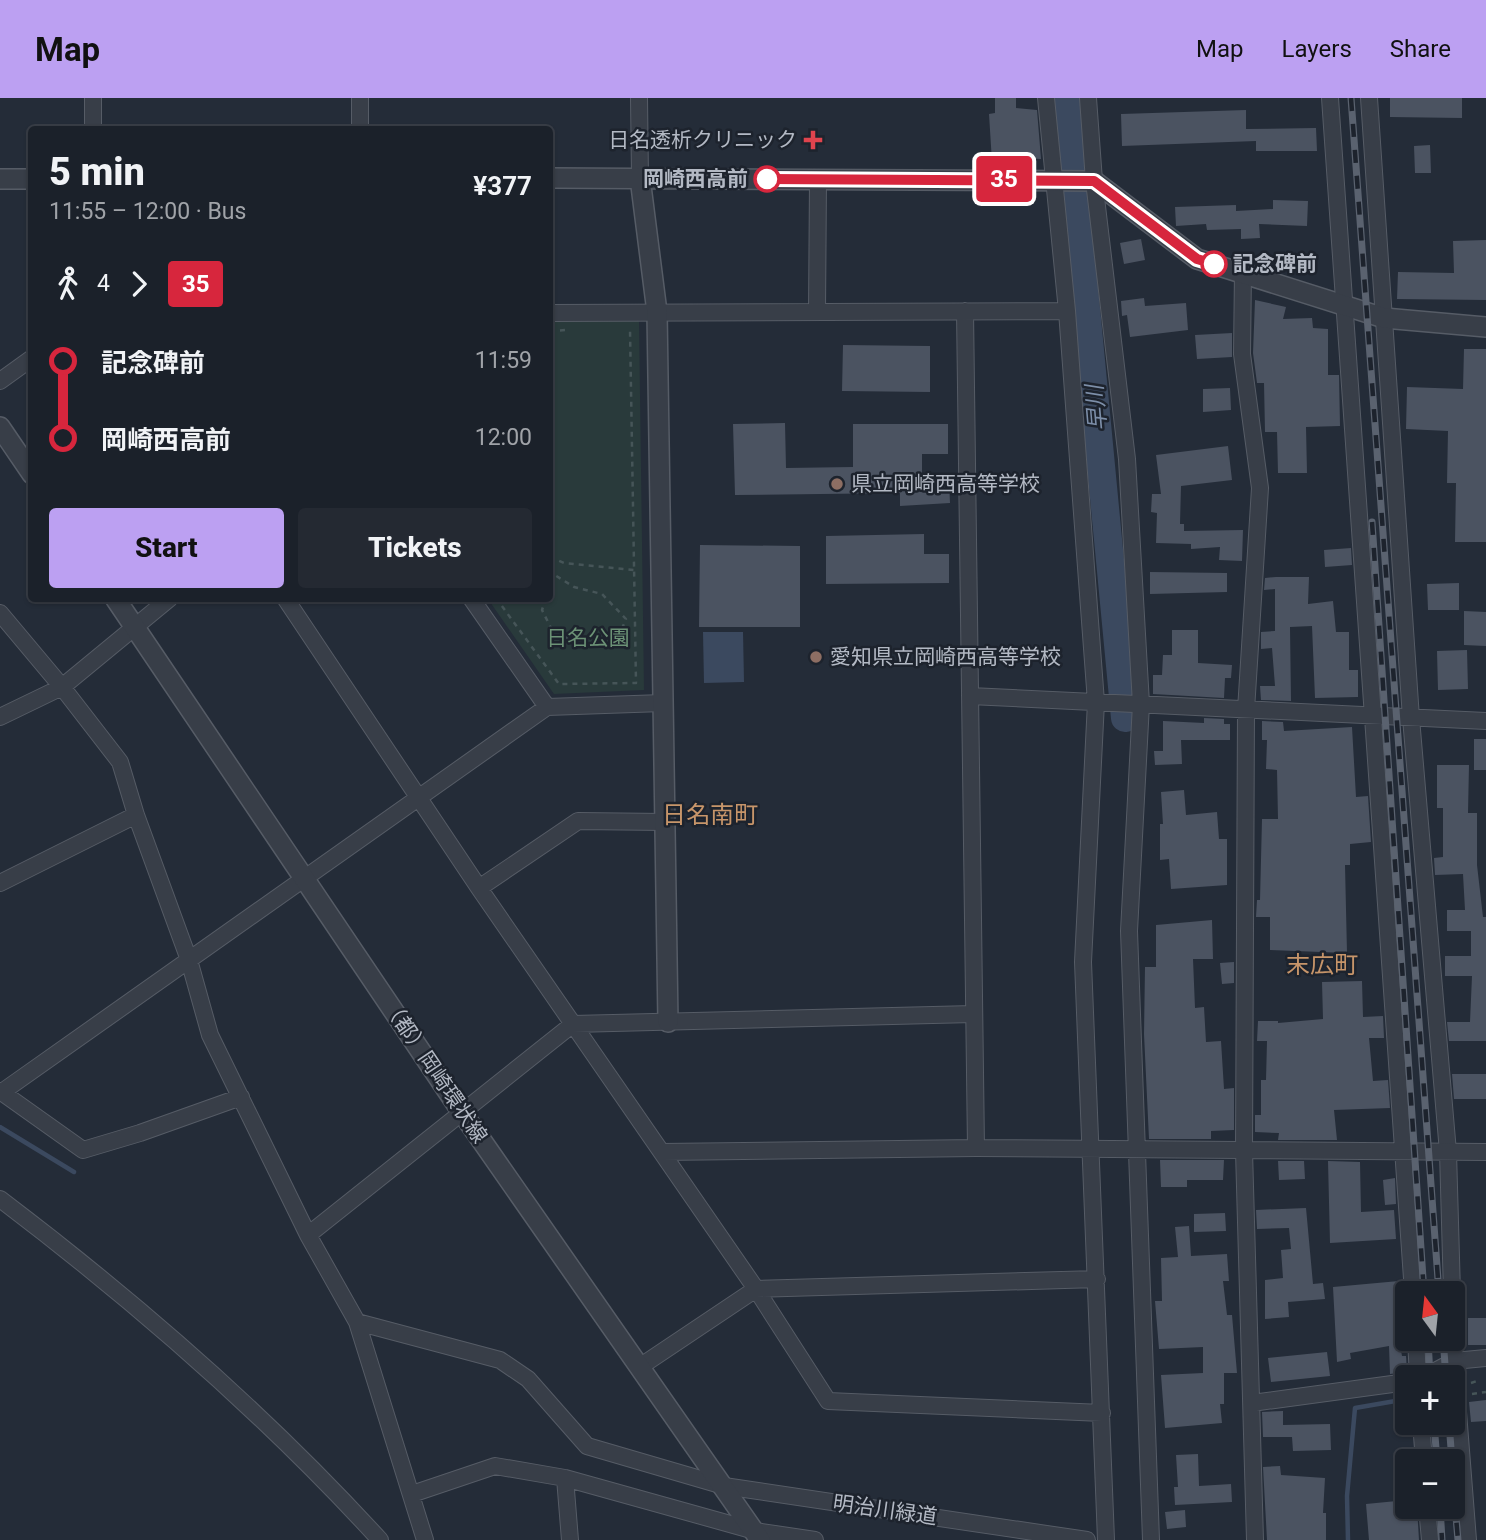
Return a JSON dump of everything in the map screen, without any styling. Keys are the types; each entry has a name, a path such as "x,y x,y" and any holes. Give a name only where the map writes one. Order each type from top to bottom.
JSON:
{"street":[{"path":"93,98 93,126"},
{"path":"360,98 360,126"},
{"path":"639,98 639,178 657,312 668,1021"},
{"path":"1046,98 1067,311 1096,702 1083,962 1107,1540"},
{"path":"1088,98 1094,181 1127,459 1141,704 1129,931 1150,1540"},
{"path":"1330,98 1412,1281"},
{"path":"1369,98 1411,718 1448,1152 1452,1281"},
{"path":"553,178 1094,181 1197,259 1384,318 1486,327"},
{"path":"0,179 28,179"},
{"path":"817,312 818,180"},
{"path":"1242,271 1242,354 1260,488 1246,710 1244,1150 1255,1540"},
{"path":"965,311 976,1148"},
{"path":"553,313 1067,311"},
{"path":"0,381 28,361"},
{"path":"0,427 28,468"},
{"name":"（都）岡崎環状線","path":"118,602 461,1111 757,1536"},
{"path":"0,717 62,687 165,602"},
{"path":"288,602 479,888 756,1289 828,1401 1102,1413"},
{"path":"474,602 548,707"},
{"path":"0,613 120,762 136,815 189,960 210,1035 308,1235 358,1322 425,1540"},
{"path":"970,696 1486,721"},
{"path":"241,1097 83,1150 1,1092 548,707 663,703"},
{"path":"0,883 136,815"},
{"path":"479,888 578,821 665,822"},
{"path":"308,1235 573,1024 973,1014"},
{"path":"662,1152 976,1148 1486,1152"},
{"path":"0,1199 87,1265 207,1370 326,1482 380,1540"},
{"path":"641,1366 756,1289 1097,1279"},
{"name":"明治川緑道","path":"358,1322 500,1360 528,1379 587,1446 724,1486 1087,1540"},
{"path":"1454,1351 1468,1540"},
{"path":"1446,1365 1454,1361 1486,1358"},
{"path":"1252,1403 1395,1384"},
{"name":"明治川緑道","path":"412,1494 495,1466 565,1478 757,1536 815,1540"},
{"path":"565,1478 570,1540"},
{"path":"1428,1519 1430,1540"}],"path":[{"path":"499,602 559,684 636,683 631,329"},
{"path":"553,331 577,330"},
{"path":"553,558 564,563 634,570"},
{"path":"545,602 542,610 555,636 615,645 626,620 602,594 574,587 553,574"}],"green space":[{"name":"日名公園","path":"639,320 644,690 554,694 490,602 553,602 553,321"}],"water":[{"path":"703,632 743,632 744,682 704,683"}],"building":[{"path":"995,98 1016,98 1016,108 1037,110 1041,159 1020,158 992,162 989,114 995,113"},
{"path":"1390,98 1462,98 1462,118 1390,117"},
{"path":"1246,110 1246,129 1316,128 1317,151 1256,151 1256,141 1122,146 1121,114"},
{"path":"1430,145 1431,173 1415,173 1414,146"},
{"path":"1273,200 1308,201 1307,226 1259,224 1260,238 1241,239 1241,229 1207,230 1206,224 1176,226 1175,207 1236,205 1236,211 1273,209"},
{"path":"1141,239 1145,260 1124,264 1120,243"},
{"path":"1486,240 1486,300 1397,299 1398,272 1454,273 1453,241"},
{"path":"1144,298 1145,306 1186,303 1188,330 1130,337 1127,315 1122,316 1121,301"},
{"path":"1255,300 1286,307 1283,319 1312,318 1313,328 1328,329 1328,375 1339,375 1340,426 1306,427 1307,473 1278,473 1277,432 1265,432 1264,383 1257,383 1253,353"},
{"path":"1232,333 1232,357 1197,359 1195,335"},
{"path":"843,345 930,346 930,392 842,391"},
{"path":"1464,349 1486,349 1486,542 1455,542 1456,483 1447,483 1448,431 1406,429 1407,387 1463,389"},
{"path":"1230,388 1231,410 1203,412 1203,389"},
{"path":"785,423 786,468 853,467 853,424 948,424 948,454 922,454 922,481 949,481 950,503 900,506 900,493 735,495 733,424"},
{"path":"1228,446 1232,480 1181,486 1180,524 1184,524 1184,531 1243,530 1242,561 1219,560 1220,547 1191,549 1191,544 1156,543 1157,513 1151,512 1152,494 1161,494 1156,455"},
{"path":"924,534 924,554 949,554 949,583 826,584 826,536"},
{"path":"700,545 800,546 800,627 699,627"},
{"path":"1351,548 1352,565 1325,567 1324,550"},
{"path":"1150,572 1227,573 1227,592 1150,594"},
{"path":"1309,577 1308,604 1333,601 1336,632 1349,632 1349,670 1358,670 1358,697 1315,698 1312,626 1290,627 1291,701 1261,700 1260,686 1275,686 1272,648 1261,649 1261,632 1275,631 1275,589 1264,590 1265,578"},
{"path":"1459,583 1459,610 1428,610 1427,584"},
{"path":"1464,611 1486,612 1486,646 1464,645"},
{"path":"1172,630 1198,630 1198,663 1232,665 1231,678 1225,678 1224,698 1153,694 1153,675 1162,675 1163,655 1172,655"},
{"path":"1467,650 1468,689 1438,690 1437,651"},
{"path":"1204,718 1224,719 1224,724 1230,724 1230,740 1181,740 1182,764 1155,765 1154,751 1163,751 1163,721 1204,723"},
{"path":"1262,721 1283,722 1284,731 1352,727 1356,797 1368,796 1371,842 1350,844 1350,865 1345,865 1347,953 1270,950 1270,917 1256,917 1257,900 1260,900 1262,819 1278,819 1277,770 1266,769 1267,740 1262,740"},
{"path":"1474,739 1486,739 1486,770 1474,770"},
{"path":"1437,765 1469,765 1468,813 1477,813 1477,865 1483,917 1486,917 1486,1041 1449,1041 1447,1022 1470,1022 1472,976 1445,976 1445,956 1471,956 1471,931 1447,931 1447,910 1465,910 1463,874 1435,875 1434,858 1443,857 1443,808 1437,808"},
{"path":"1184,790 1186,815 1217,812 1219,839 1227,839 1227,885 1171,889 1169,859 1160,860 1160,824 1163,824 1161,792"},
{"path":"1212,920 1213,959 1193,959 1195,1008 1204,1007 1206,1042 1221,1041 1224,1089 1234,1088 1234,1130 1211,1131 1211,1139 1149,1139 1144,1034 1145,967 1156,967 1156,925"},
{"path":"1234,962 1234,983 1222,984 1220,963"},
{"path":"1362,981 1363,1017 1383,1016 1384,1038 1369,1038 1373,1081 1388,1080 1390,1108 1334,1110 1337,1140 1278,1140 1279,1133 1255,1132 1255,1115 1261,1115 1261,1080 1266,1080 1267,1041 1257,1041 1258,1021 1278,1023 1323,1019 1322,982"},
{"path":"1452,1074 1486,1074 1486,1099 1454,1099"},
{"path":"1160,1160 1224,1160 1223,1180 1187,1180 1187,1187 1161,1187"},
{"path":"1278,1161 1304,1161 1305,1179 1279,1180"},
{"path":"1328,1161 1360,1162 1361,1212 1394,1210 1396,1239 1330,1243"},
{"path":"1395,1178 1396,1204 1385,1205 1383,1180"},
{"path":"1306,1208 1313,1284 1323,1283 1325,1299 1288,1302 1289,1317 1265,1319 1265,1280 1283,1278 1281,1250 1291,1249 1289,1228 1257,1229 1256,1210"},
{"path":"1225,1213 1226,1231 1194,1232 1194,1214"},
{"path":"1189,1226 1191,1256 1227,1254 1229,1281 1223,1281 1227,1315 1232,1315 1237,1373 1224,1373 1224,1404 1220,1404 1222,1423 1165,1428 1161,1375 1203,1373 1203,1347 1159,1349 1155,1301 1162,1301 1161,1258 1178,1257 1175,1227"},
{"path":"1395,1281 1395,1351 1401,1351 1402,1356 1406,1356 1407,1365 1395,1365 1395,1373 1390,1374 1389,1346 1350,1353 1351,1359 1337,1362 1333,1287"},
{"path":"1468,1318 1486,1318 1486,1345 1468,1345"},
{"path":"1327,1352 1330,1376 1271,1382 1268,1358"},
{"path":"1486,1400 1486,1421 1471,1422 1469,1402"},
{"path":"1283,1411 1283,1425 1330,1424 1331,1450 1293,1451 1292,1437 1263,1437 1262,1412"},
{"path":"1198,1454 1199,1486 1231,1484 1232,1502 1175,1505 1174,1487 1178,1487 1176,1455"},
{"path":"1280,1466 1281,1475 1325,1478 1323,1513 1326,1513 1326,1540 1267,1540 1263,1467"},
{"path":"1395,1501 1395,1519 1418,1519 1419,1540 1369,1540 1366,1504"},
{"path":"1185,1510 1186,1527 1167,1529 1165,1512"}],"waterway":[{"name":"早川","path":"1066,98 1125,718"},
{"path":"0,1127 74,1172"},
{"path":"1348,1540 1347,1496 1355,1408 1395,1401"}],"railway":[{"path":"1351,98 1438,1281"},
{"path":"1372,522 1423,1281"},
{"path":"1429,1351 1429,1365"},
{"path":"1444,1351 1445,1365"},
{"path":"1435,1435 1436,1449"},
{"path":"1450,1435 1451,1449"},
{"path":"1441,1519 1442,1540"},
{"path":"1456,1519 1458,1540"}],"bus line":[{"name":"35","path":"767,179 1094,181 1197,259 1214,264"}],"place":[{"name":"日名透析クリニック","path":"813,140"},
{"name":"岡崎西高前","path":"767,179"},
{"name":"記念碑前","path":"1214,264"},
{"name":"県立岡崎西高等学校","path":"837,484"},
{"name":"愛知県立岡崎西高等学校","path":"816,657"}],"district":[{"name":"日名南町","path":"710,815"},
{"name":"末広町","path":"1322,965"}]}
